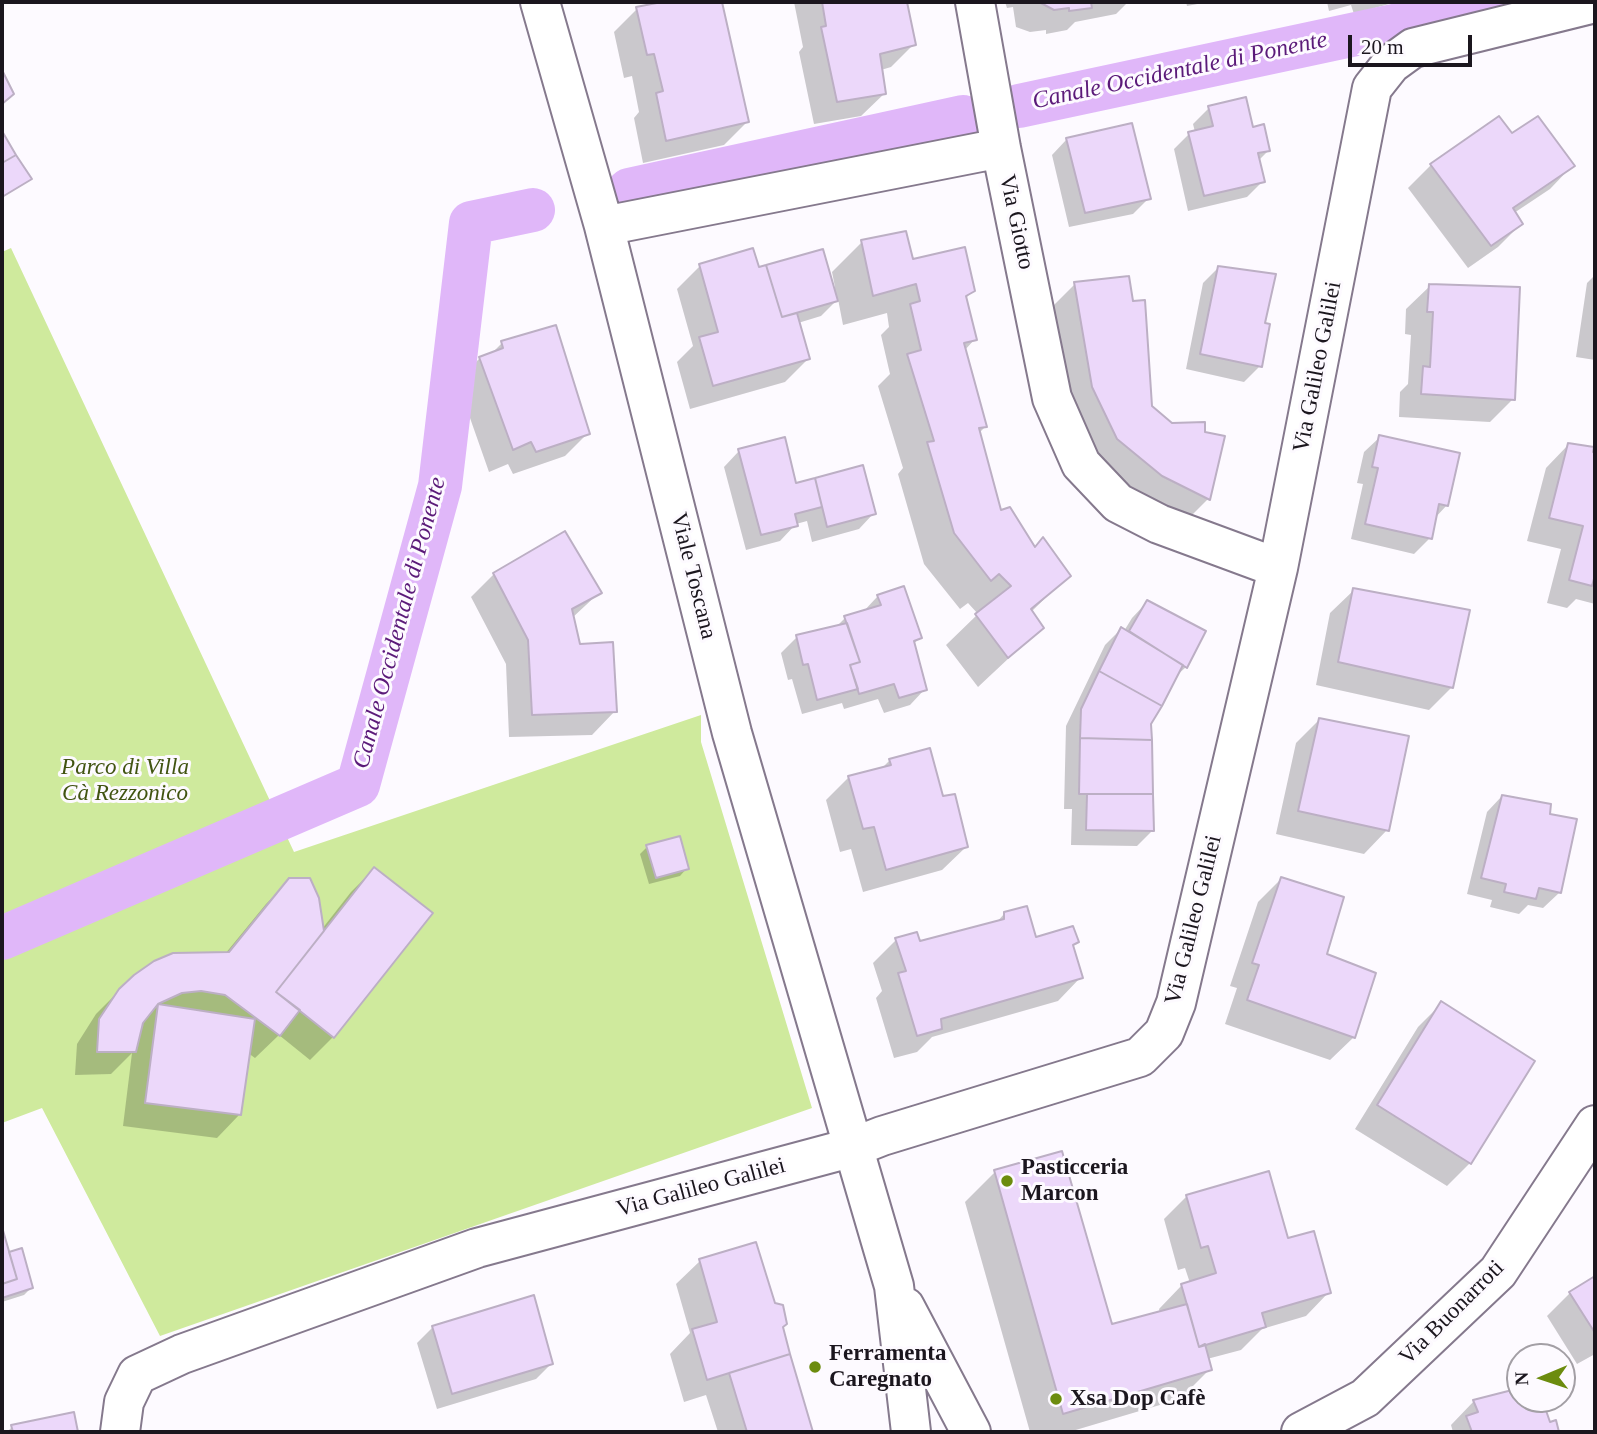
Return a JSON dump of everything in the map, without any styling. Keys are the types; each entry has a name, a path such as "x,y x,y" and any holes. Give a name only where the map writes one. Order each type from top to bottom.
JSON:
{"street":[{"name":"Viale Toscana","path":"540,2 604,226 732,733 894,1286"},
{"path":"975,2 1001,148"},
{"name":"Via Galileo Galilei","path":"120,1432 124,1402 137,1375 182,1354 477,1248 854,1147 1140,1056 1164,1033 1176,1003 1278,568 1372,88 1391,64 1413,48 1595,3"},
{"name":"Via Giotto","path":"604,226 1001,148 1052,398 1081,464 1118,503 1159,524 1278,568"},
{"name":"Via Buonarroti","path":"1301,1432 1365,1398 1499,1272 1595,1125"},
{"path":"894,1286 911,1432"},
{"path":"894,1286 971,1432"}],"green space":[{"name":"Parco di Villa Cà Rezzonico","path":"11,248 294,852 701,715 701,742 812,1108 160,1336 42,1108 2,1123 2,252"}],"building":[{"path":"662,2 722,2 749,122 666,141 656,93 663,91 654,54 647,55 636,7"},
{"path":"822,2 907,2 916,45 880,54 886,94 837,102 821,27 826,26"},
{"path":"1039,2 1091,2 1092,8 1054,10"},
{"path":"2,70 14,94 2,104"},
{"path":"1246,97 1253,127 1264,124 1270,151 1258,153 1265,182 1204,196 1188,132 1213,126 1208,106"},
{"path":"1499,116 1512,133 1538,116 1575,166 1513,208 1523,224 1491,246 1430,164"},
{"path":"1132,123 1151,199 1085,213 1066,138"},
{"path":"2,131 16,155 2,163"},
{"path":"16,155 32,179 2,197 2,163"},
{"path":"906,231 913,259 965,247 975,291 966,296 977,340 964,343 987,427 979,428 1001,510 1010,507 1035,547 1043,537 1071,576 1031,609 1044,628 1008,658 975,614 1011,586 999,574 991,581 954,533 927,442 934,441 907,354 921,350 910,304 920,301 916,284 873,296 861,240"},
{"path":"753,248 759,267 766,265 782,317 797,313 810,359 713,386 699,337 718,332 699,264"},
{"path":"823,249 838,301 782,317 766,265"},
{"path":"1218,266 1276,274 1265,323 1270,324 1262,367 1200,354"},
{"path":"1129,276 1133,301 1145,300 1152,406 1172,423 1205,422 1205,432 1225,436 1210,500 1162,476 1117,439 1092,387 1074,282"},
{"path":"1429,284 1520,287 1515,400 1421,394 1423,366 1430,367 1433,312 1427,312"},
{"path":"556,325 590,434 536,452 531,442 513,450 479,357 503,348 501,341"},
{"path":"1379,435 1460,453 1448,506 1439,504 1432,539 1365,524 1378,468 1372,467"},
{"path":"785,437 796,483 815,478 822,507 795,514 798,526 761,535 738,449"},
{"path":"1568,443 1594,447 1595,575 1592,586 1569,580 1583,526 1549,518"},
{"path":"863,465 876,514 827,527 815,478"},
{"path":"565,531 602,593 572,609 580,644 613,642 617,712 532,715 528,640 493,573"},
{"path":"904,586 922,638 914,641 927,690 899,698 894,684 859,694 850,665 860,662 844,616 881,605 877,595"},
{"path":"1353,588 1470,610 1453,688 1338,662"},
{"path":"1147,600 1206,631 1187,668 1129,631"},
{"path":"847,623 860,662 850,665 858,689 817,700 808,664 803,665 796,635"},
{"path":"1121,627 1183,665 1162,706 1099,671"},
{"path":"1099,671 1162,706 1151,724 1152,740 1080,738 1081,709"},
{"path":"1319,718 1409,736 1389,831 1298,811"},
{"path":"1080,738 1152,740 1153,794 1079,794"},
{"path":"930,748 943,796 955,794 968,847 886,870 874,827 863,829 848,776 891,765 889,759"},
{"path":"1087,794 1153,794 1154,831 1086,830"},
{"path":"1502,795 1551,804 1550,814 1577,819 1561,893 1539,888 1536,899 1504,892 1506,884 1481,878"},
{"path":"680,836 689,869 656,878 646,845"},
{"path":"374,867 433,913 334,1038 276,992"},
{"path":"1281,877 1344,897 1327,954 1376,973 1355,1038 1247,1000 1259,965 1252,963"},
{"path":"289,878 310,878 319,898 324,931 276,992 300,1010 280,1036 225,995 201,991 182,993 158,1004 143,1023 136,1052 97,1052 99,1019 119,989 134,975 154,961 173,953 229,952"},
{"path":"1027,906 1036,937 1073,926 1079,942 1073,945 1083,978 941,1019 942,1029 917,1036 898,973 906,971 895,938 917,932 920,941 1004,919 1004,912"},
{"path":"1441,1001 1535,1061 1471,1164 1377,1105"},
{"path":"158,1004 255,1019 241,1115 145,1103"},
{"path":"1062,1151 1112,1324 1187,1304 1199,1347 1205,1344 1212,1370 1063,1414 994,1170"},
{"path":"1269,1171 1288,1238 1314,1231 1331,1293 1262,1313 1266,1327 1199,1347 1181,1284 1216,1273 1208,1246 1201,1248 1186,1195"},
{"path":"2,1227 17,1279 2,1284"},
{"path":"756,1242 775,1303 783,1305 787,1324 783,1327 790,1354 707,1380 692,1329 717,1322 699,1259"},
{"path":"22,1248 33,1288 2,1298 2,1284 17,1279 9,1252"},
{"path":"1595,1276 1595,1333 1569,1292"},
{"path":"534,1295 553,1364 452,1394 432,1326"},
{"path":"790,1354 813,1432 747,1432 729,1373"},
{"path":"1506,1392 1506,1413 1547,1413 1550,1422 1556,1420 1559,1432 1472,1432 1466,1416 1478,1412 1473,1400"},
{"path":"74,1412 78,1432 13,1432 11,1425"}],"waterway":[{"name":"Canale Occidentale di Ponente","path":"1019,106 1506,2"},
{"name":"Canale Occidentale di Ponente","path":"629,190 963,117"},
{"name":"Canale Occidentale di Ponente","path":"2,938 358,785 440,486 471,223 533,210"}],"place":[{"name":"Pasticceria Marcon","path":"1007,1181"},
{"name":"Ferramenta Caregnato","path":"815,1367"},
{"name":"Xsa Dop Cafè","path":"1056,1399"}]}
